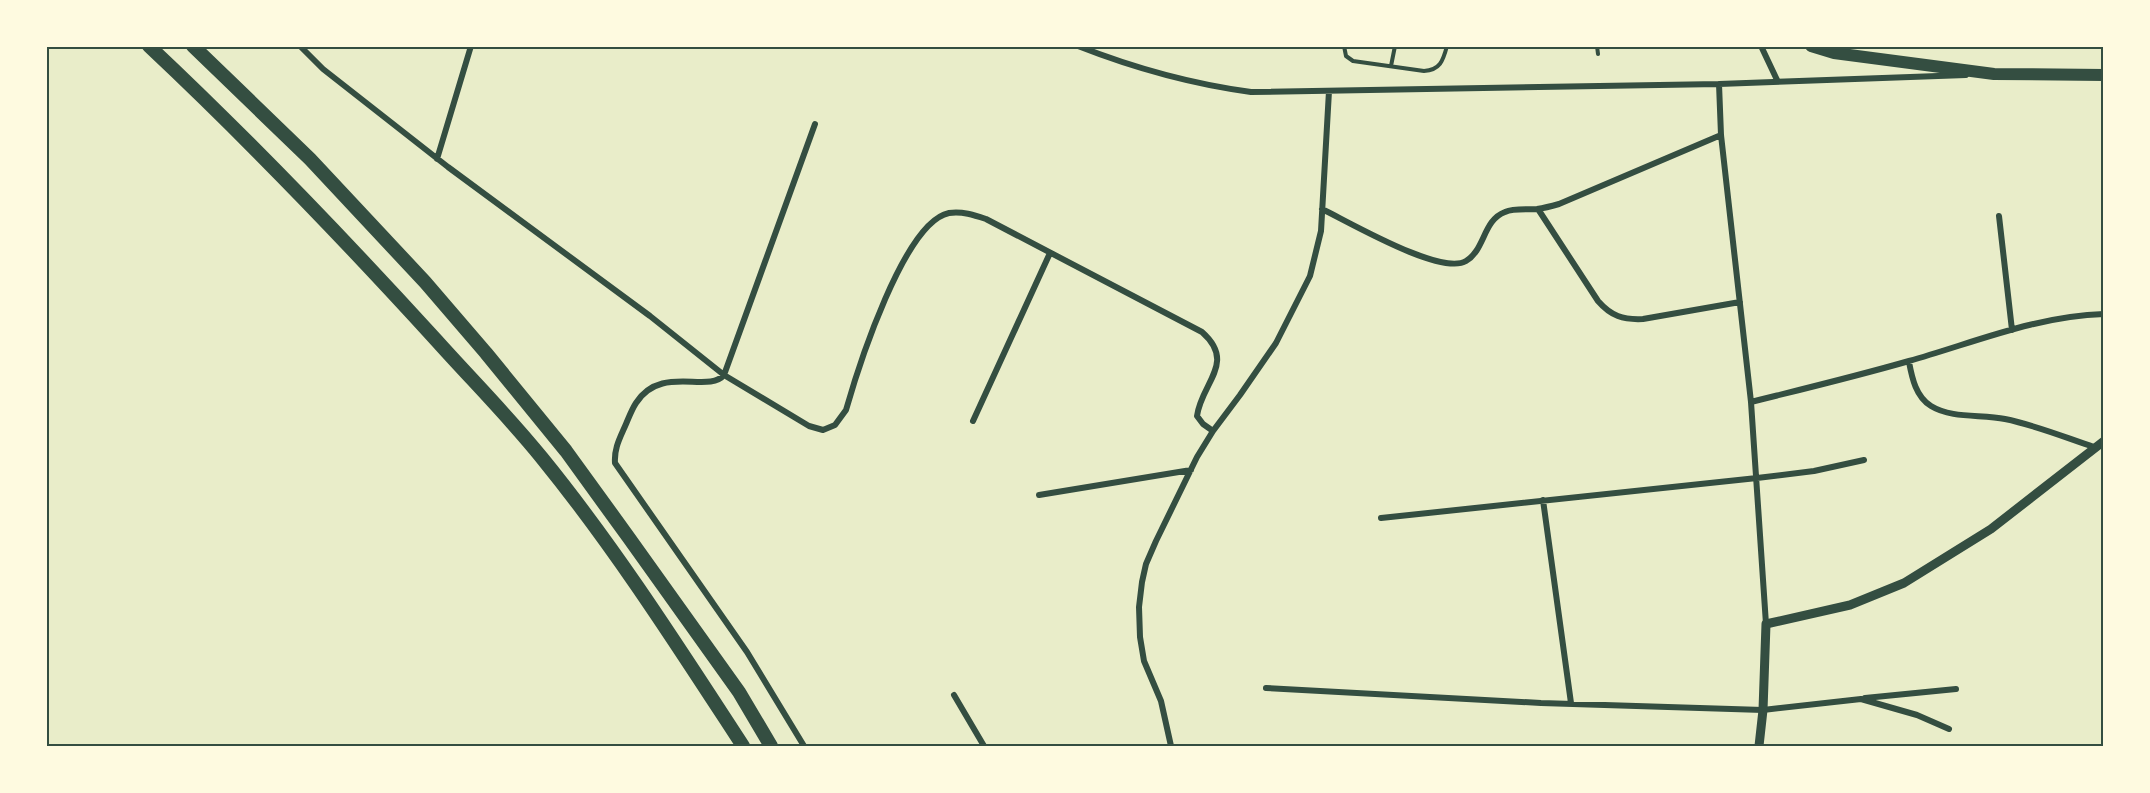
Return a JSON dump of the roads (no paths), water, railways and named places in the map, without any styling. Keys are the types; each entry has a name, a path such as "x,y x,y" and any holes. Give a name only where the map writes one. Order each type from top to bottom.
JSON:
{"highway":[{"path":"149,46 206,100 354,250 541,457 605,542 693,669 743,747"},
{"path":"193,46 310,159 486,353 566,452 629,538 739,692 771,747"}],"main road":[{"path":"1810,46 1834,53 1994,74 2103,75"}],"street":[{"path":"300,46 323,69 437,159 650,316 724,375 809,426 823,430 835,425 846,410 892,282 916,241 935,220 948,213 965,212 986,219 1202,332 1209,338 1218,356 1217,366 1198,407 1197,416 1213,431"},
{"path":"437,159 471,46"},
{"path":"1078,46 1137,67 1214,87 1251,92 1719,84 1994,74"},
{"path":"1761,46 1778,82"},
{"path":"1719,84 1721,135 1751,402 1766,624 1763,710 1759,747"},
{"path":"1171,747 1161,701 1144,661 1140,637 1139,607 1146,564 1168,513 1213,431 1276,343 1310,276 1317,252 1323,209 1329,91"},
{"path":"804,747 747,652 615,463 615,450 636,402 645,393 662,383 710,382 724,375 815,124"},
{"path":"1323,209 1425,258 1453,264 1468,261 1492,222 1506,211 1538,209 1559,204 1721,135"},
{"path":"1538,209 1598,302 1616,317 1629,320 1642,319 1740,302"},
{"path":"1999,216 2012,330"},
{"path":"973,421 1050,253"},
{"path":"1751,402 1909,362 2012,330 2063,317 2103,314"},
{"path":"1909,362 1913,382 1922,398 1932,406 1958,414 1993,416 2023,423 2094,447"},
{"path":"1766,624 1850,605 1904,583 1991,529 2103,441"},
{"path":"1381,518 1756,478 1814,471 1864,460"},
{"path":"1039,495 1191,470"},
{"path":"1543,500 1571,704"},
{"path":"1266,688 1571,704 1763,710 1956,688"},
{"path":"954,695 984,747"},
{"path":"1861,699 1917,715 1949,729"}],"lane":[{"path":"1344,46 1346,56 1353,61 1424,71 1435,69 1443,61 1447,46"},
{"path":"1391,66 1395,46"},
{"path":"1597,46 1598,54"}]}
